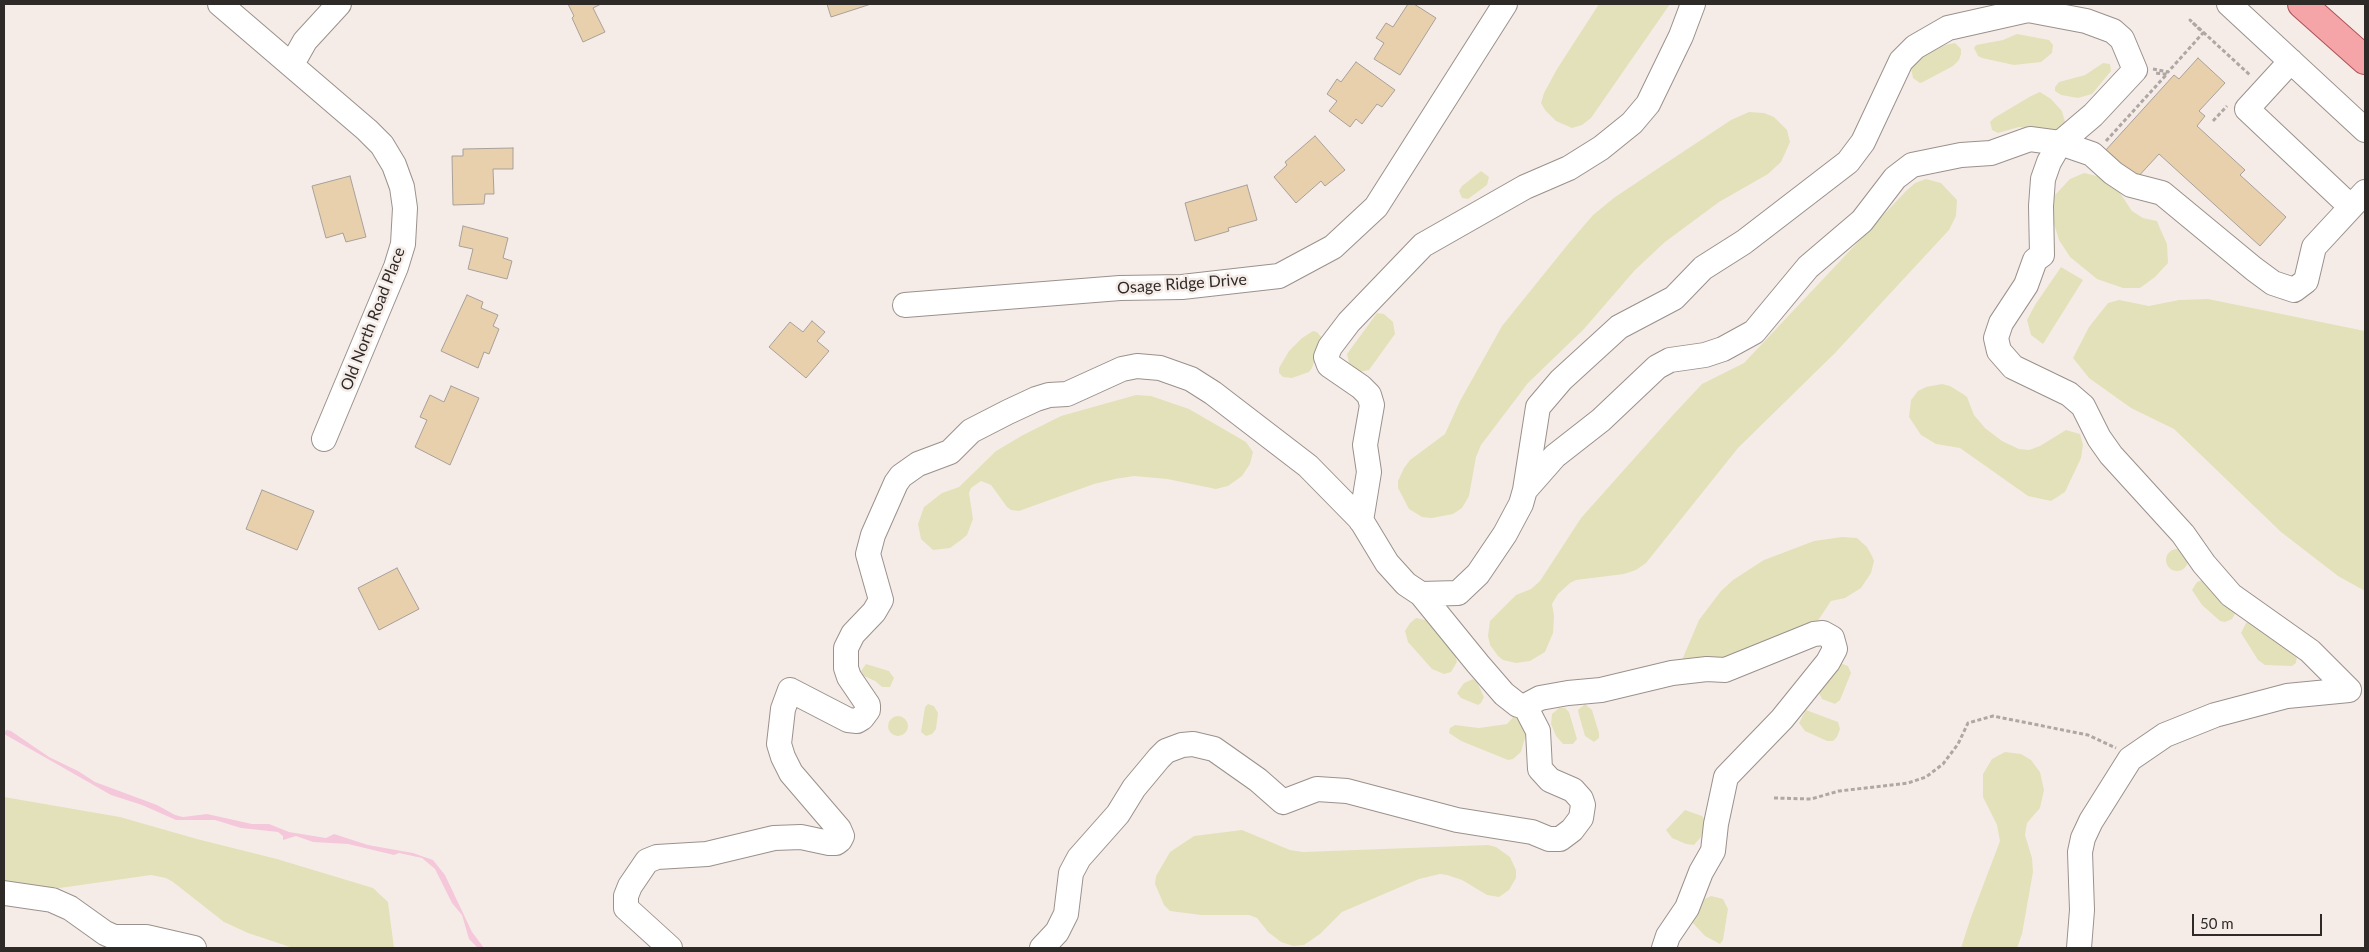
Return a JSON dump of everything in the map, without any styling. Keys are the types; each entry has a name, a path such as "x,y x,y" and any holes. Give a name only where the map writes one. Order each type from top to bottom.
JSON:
{"main road":[{"path":"2302,4 2365,60"}],"street":[{"name":"Old North Road Place","path":"220,4 292,64 382,145 394,165 402,187 405,208 403,244 396,267 324,439"},
{"path":"292,64 305,41 339,4"},
{"name":"Osage Ridge Drive","path":"905,304 1120,288 1182,287 1278,276 1333,247 1376,208 1504,4"},
{"path":"1361,521 1369,472 1365,445 1372,405 1369,395 1361,387 1329,365 1326,357 1330,347 1348,322 1423,245 1488,210 1525,187 1569,168 1601,148 1627,128 1648,104 1681,36 1693,4"},
{"path":"2229,4 2365,130"},
{"path":"1456,636 1458,594 1478,574 1501,540 1521,504 1525,490 1537,412 1541,402 1560,380 1619,327 1674,298 1705,266 1744,242 1848,162 1863,142 1901,61 1915,47 1948,28 2025,7 2086,21 2113,31 2122,39 2135,70 2093,115 2060,143 2049,162 2043,180 2041,206 2042,255 2035,260 2026,285 2001,323 1996,338 1999,351 2012,367 2069,394 2083,406 2099,438 2111,455 2183,534 2204,564 2231,595 2357,687"},
{"path":"1525,490 1555,456 1601,420 1657,367 1670,360 1705,355 1754,332 1808,267 1862,221 1895,178 1905,169 1929,160 1991,153 2030,139 2060,143 2092,154 2113,173 2132,185 2162,193 2273,283 2294,290 2306,282 2314,247 2358,199 2247,109 2291,61"},
{"path":"670,948 626,908 626,896 630,886 647,861 657,857 682,857 716,852 774,838 801,837 836,843 842,836 839,829 786,765 779,744 783,709 790,690 848,720 857,721 868,710 868,705 849,677 846,668 846,648 853,634 874,612 881,600 880,589 872,573 868,554 873,535 896,482 918,464 950,452 971,431 998,417 1036,399 1048,395 1068,394 1122,369 1136,366 1160,368 1182,375 1202,385 1299,458 1361,521 1387,563 1406,584 1421,594 1438,617 1504,694 1518,705 1525,706 1540,698 1601,690 1665,674 1700,670 1726,670 1814,634 1823,633 1832,638 1834,649 1828,662 1776,725 1726,777 1716,824 1714,851 1701,872 1687,908 1668,936 1664,948"},
{"path":"1421,594 1458,594"},
{"path":"2079,948 2082,910 2080,852 2083,838 2090,820 2130,759 2165,735 2215,715 2287,696 2357,687"},
{"path":"1042,948 1057,932 1066,914 1071,873 1079,858 1118,814 1134,788 1159,758 1166,751 1182,746 1193,744 1214,749 1258,780 1283,802 1316,789 1347,791 1456,820 1532,832 1549,839 1560,840 1572,830 1581,818 1583,805 1581,799 1573,790 1550,780 1540,769 1538,730 1525,706"},
{"path":"4,893 52,900 70,908 105,933 114,937 146,937 194,948"}],"path":[{"path":"2101,147 2167,74 2150,70 2168,72 2203,32 2190,20 2253,78"},
{"path":"2213,121 2233,100"},
{"path":"1774,798 1811,799 1839,791 1908,783 1926,777 1943,764 1958,744 1968,722 1994,716 2088,735 2114,746 2130,759"}],"shaded area":[{"path":"1599,4 1670,4 1591,118 1582,125 1572,128 1556,121 1541,103 1544,93 1557,69"},
{"path":"2017,34 2049,40 2053,45 2052,53 2041,62 2014,65 1982,58 1978,56 1974,48 1976,45 2003,40"},
{"path":"1955,43 1961,49 1961,54 1959,60 1953,66 1920,83 1913,78 1911,68 1921,57 1945,45"},
{"path":"2103,63 2110,64 2111,71 2092,94 2078,98 2061,95 2055,91 2055,87 2059,82 2085,75"},
{"path":"2040,92 2051,99 2062,111 2065,122 2060,129 2052,131 2019,127 1998,133 1992,130 1990,122 1994,118"},
{"path":"1749,112 1764,113 1774,117 1787,130 1790,142 1781,162 1768,174 1719,202 1665,242 1635,270 1584,329 1528,383 1481,445 1476,457 1469,496 1462,508 1453,514 1432,518 1422,517 1409,509 1398,488 1398,481 1404,468 1410,460 1445,434 1460,401 1502,326 1569,243 1593,215 1615,197 1731,120"},
{"path":"1481,171 1489,177 1487,185 1468,199 1462,198 1459,191 1462,186"},
{"path":"2084,173 2101,177 2118,190 2132,211 2143,218 2157,221 2167,244 2168,263 2155,277 2140,288 2123,288 2097,279 2070,257 2059,240 2050,211 2053,197 2070,179"},
{"path":"1926,179 1941,183 1957,200 1956,216 1949,230 1835,353 1738,448 1646,563 1636,570 1624,574 1576,580 1570,583 1558,594 1552,604 1554,616 1553,633 1545,652 1530,661 1516,663 1503,660 1498,656 1490,645 1488,636 1490,621 1516,595 1531,589 1540,581 1581,518 1672,416 1702,384 1744,363 1906,191 1915,183"},
{"path":"2061,267 2083,280 2043,344 2031,335 2027,320"},
{"path":"2208,299 2365,331 2365,591 2338,576 2281,532 2174,429 2131,408 2089,378 2073,358 2089,327 2108,303 2119,300 2149,306 2179,300"},
{"path":"1377,313 1384,314 1393,322 1395,334 1369,370 1359,372 1349,363 1347,354"},
{"path":"1313,331 1317,332 1322,338 1312,368 1309,372 1292,378 1283,377 1279,373 1279,368 1289,351 1302,338"},
{"path":"1942,384 1950,386 1967,397 1974,415 1985,428 2002,441 2019,449 2029,450 2040,446 2066,430 2080,434 2083,445 2081,458 2065,492 2051,501 2028,496 1960,448 1936,444 1921,435 1909,417 1911,400 1918,391 1926,387"},
{"path":"1136,395 1151,396 1189,409 1246,442 1253,452 1250,464 1242,476 1228,486 1216,489 1167,479 1134,476 1094,484 1019,511 1011,510 1007,507 991,485 981,481 971,488 969,493 973,519 967,535 950,548 933,550 921,539 918,524 924,507 942,493 959,487 996,451 1061,416"},
{"path":"1842,537 1857,538 1867,547 1874,561 1871,573 1861,588 1845,598 1831,601 1817,622 1805,631 1739,661 1686,664 1682,660 1699,620 1721,591 1733,580 1764,560 1814,541"},
{"path":"2177,549 2185,552 2188,560 2185,568 2177,571 2169,568 2166,560 2169,552"},
{"path":"2203,580 2236,612 2232,619 2225,622 2220,621 2202,605 2192,590 2197,582"},
{"path":"1416,618 1430,621 1455,654 1457,662 1451,672 1444,674 1432,669 1408,642 1405,631"},
{"path":"2252,620 2297,656 2296,663 2292,666 2265,665 2258,660 2241,633 2246,623"},
{"path":"1840,663 1848,666 1851,673 1840,700 1835,704 1822,699 1818,691"},
{"path":"866,664 889,671 894,678 890,687 882,687 864,676 861,671"},
{"path":"1473,679 1477,682 1484,697 1478,705 1461,698 1457,693 1464,683"},
{"path":"928,704 934,706 938,713 936,729 932,734 926,736 921,732 925,707"},
{"path":"1585,704 1592,710 1599,733 1599,738 1594,742 1585,736 1579,715 1578,710"},
{"path":"1559,708 1565,708 1569,712 1577,739 1573,744 1563,744 1556,736 1551,724 1552,714"},
{"path":"1806,710 1838,722 1840,729 1833,741 1827,741 1805,731 1799,723"},
{"path":"1516,714 1527,731 1521,752 1513,759 1508,760 1461,741 1449,733 1450,728 1455,725 1479,728 1507,724"},
{"path":"898,716 905,719 908,726 905,733 898,736 891,733 888,726 891,719"},
{"path":"6,730 11,731 49,757 78,771 95,782 157,805 175,815 183,817 207,814 252,824 269,824 289,832 326,838 334,834 368,845 413,853 433,860 445,875 472,932 484,948 478,948 469,939 462,915 452,903 435,869 422,858 399,853 394,855 348,844 313,842 296,836 283,840 283,836 278,832 241,828 215,820 176,820 142,805 111,795 4,734"},
{"path":"2005,752 2021,754 2031,760 2040,772 2044,790 2040,808 2027,823 2025,835 2032,858 2033,872 2022,934 2017,948 1961,948 2000,841 1997,825 1983,797 1983,774 1992,759"},
{"path":"4,797 120,817 277,859 373,888 388,902 394,948 293,948 248,933 224,922 173,882 166,878 151,875 53,889 19,885 4,880"},
{"path":"1685,810 1702,816 1705,820 1701,837 1694,845 1672,838 1666,830"},
{"path":"1242,830 1290,850 1303,852 1488,845 1496,847 1510,857 1516,870 1516,878 1509,890 1499,897 1487,895 1462,880 1447,875 1440,874 1419,879 1342,912 1320,934 1304,945 1293,946 1281,942 1268,932 1257,918 1249,915 1201,915 1170,911 1164,905 1155,884 1156,876 1170,852 1194,836"},
{"path":"1711,896 1723,899 1728,909 1723,940 1720,944 1705,936 1691,921 1698,902"}],"building":[{"path":"568,4 601,4 593,8 605,32 583,42"},
{"path":"827,4 871,4 831,17"},
{"path":"1408,4 1414,4 1436,18 1400,75 1374,59 1384,43 1376,38 1386,23 1393,27"},
{"path":"2198,58 2225,83 2199,111 2205,116 2197,126 2245,170 2240,175 2286,217 2260,246 2159,154 2136,179 2105,151 2174,75 2179,79"},
{"path":"1356,62 1395,90 1382,107 1377,104 1362,124 1356,119 1350,127 1329,111 1337,101 1327,94 1337,79 1341,82"},
{"path":"1315,136 1345,170 1325,186 1321,181 1296,203 1274,177 1287,165 1285,162"},
{"path":"513,148 513,169 493,169 494,194 485,194 484,204 453,205 452,156 463,156 463,149"},
{"path":"350,176 366,237 346,242 343,233 326,238 312,186"},
{"path":"1247,185 1257,220 1228,228 1229,231 1195,241 1185,203"},
{"path":"463,226 508,238 503,258 512,261 507,279 468,269 473,249 459,246"},
{"path":"467,295 483,302 481,308 498,315 493,326 499,329 489,354 484,352 478,368 441,351"},
{"path":"812,321 825,332 817,341 829,351 806,378 769,347 790,322 803,332"},
{"path":"451,386 479,398 450,465 415,447 427,420 420,417 430,395 444,402"},
{"path":"262,490 314,511 297,550 246,529"},
{"path":"397,568 419,609 379,630 358,588"}]}
